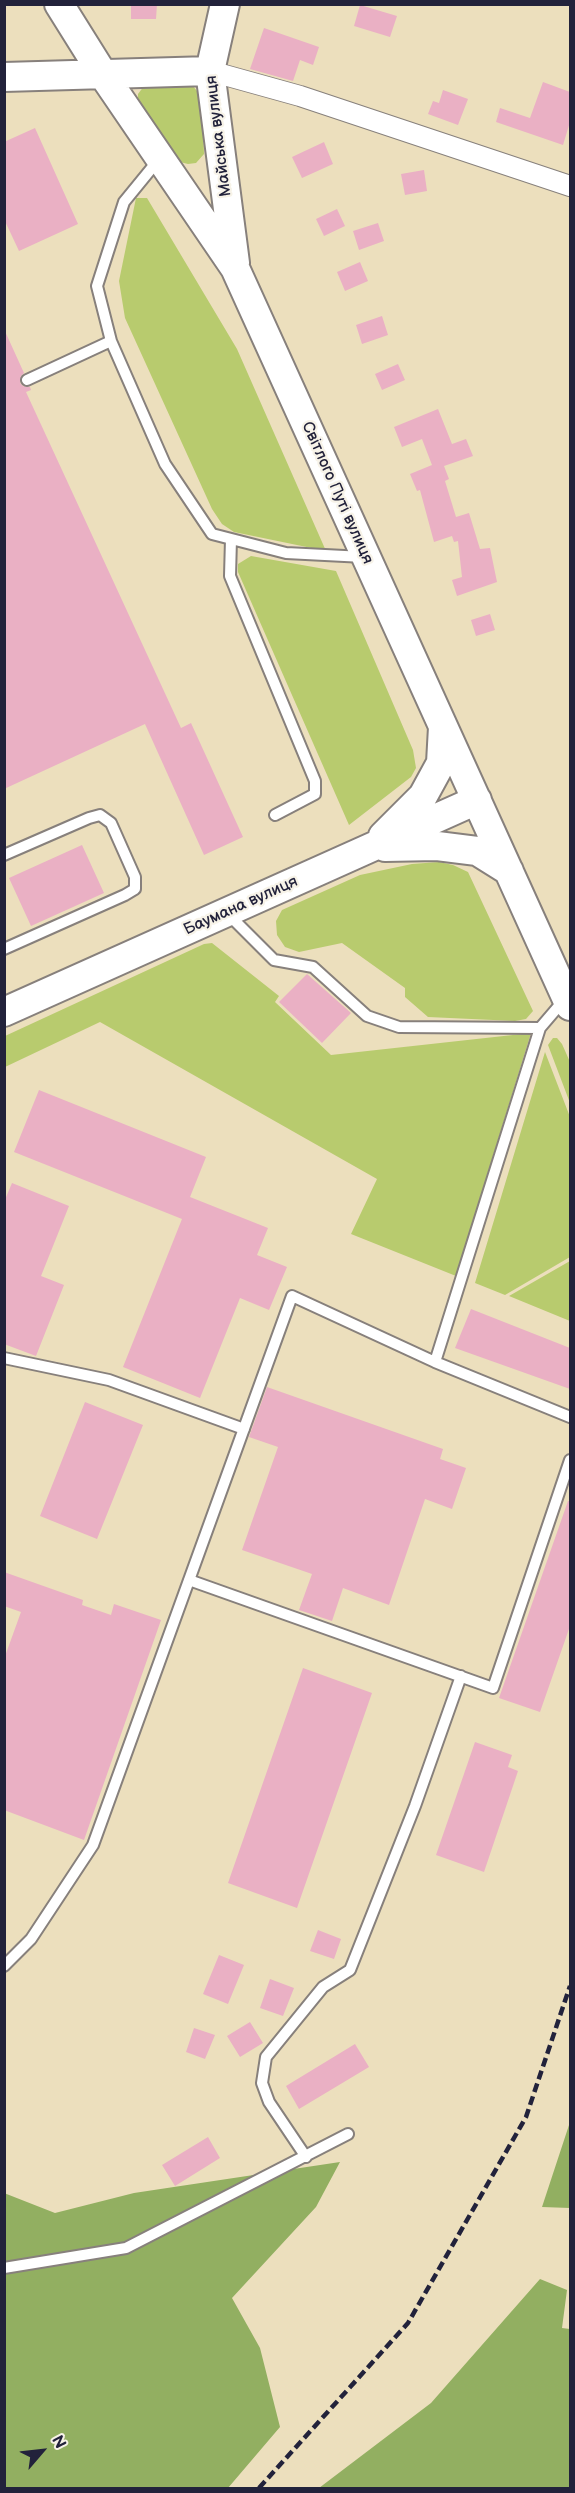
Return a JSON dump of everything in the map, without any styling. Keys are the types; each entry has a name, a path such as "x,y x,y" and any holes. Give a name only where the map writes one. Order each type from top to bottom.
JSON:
{"main road":[{"name":"Світлого Путі вулиця","path":"59,4 104,76 235,268 568,1002"},
{"name":"Майська вулиця","path":"225,4 210,71 235,268"},
{"path":"4,77 104,76 210,71"},
{"path":"371,847 423,796 441,763 443,724"},
{"name":"Баумана вулиця","path":"4,1012 477,800"},
{"path":"371,847 437,846 477,851 509,871"}],"street":[{"path":"210,71 300,96 570,186"}],"lane":[{"path":"160,158 124,202 97,286 111,341 165,464 212,534 286,553 367,557"},
{"path":"27,380 111,341"},
{"path":"231,539 230,576 315,781 315,794 275,815"},
{"path":"4,855 88,818 100,815 111,823 135,877 135,889 125,895 4,949"},
{"path":"226,912 274,960 314,967 367,1016 399,1027 540,1028"},
{"path":"435,1362 540,1028 568,1002"},
{"path":"4,1966 31,1939 93,1845 292,1296 435,1362 570,1417"},
{"path":"4,1358 109,1380 244,1428"},
{"path":"189,1580 493,1688 570,1460"},
{"path":"306,2157 269,2102 262,2083 266,2057 323,1987 350,1970 415,1806 461,1676"},
{"path":"4,2268 126,2248 348,2134"}],"green space":[{"path":"192,85 202,97 204,154 196,163 188,164 176,161 138,98 138,94 144,86"},
{"path":"136,198 147,198 237,349 326,551 234,532 222,524 212,509 125,318 119,281"},
{"path":"251,556 336,571 413,750 416,768 411,777 349,825 238,572 238,564"},
{"path":"439,862 468,872 533,1011 526,1019 515,1021 428,1017 405,997 405,988 342,943 299,952 285,947 277,935 276,921 282,910 360,875 412,864"},
{"path":"212,943 279,996 275,1002 331,1055 531,1033 456,1276 351,1234 377,1179 100,1022 5,1067 5,1036 204,944"},
{"path":"553,1038 557,1038 562,1044 570,1062 570,1103 548,1045"},
{"path":"545,1052 570,1117 570,1257 505,1295 475,1283"},
{"path":"570,1261 570,1321 509,1296"},
{"path":"570,2122 570,2208 542,2207"},
{"path":"340,2162 316,2207 232,2298 260,2348 280,2427 228,2488 5,2488 4,2193 55,2213 134,2193"},
{"path":"540,2279 567,2290 562,2328 570,2329 570,2488 319,2488 431,2403"}],"building":[{"path":"131,4 157,4 156,19 131,19"},
{"path":"360,5 397,16 390,37 354,26"},
{"path":"264,28 319,47 313,65 300,60 293,81 250,69"},
{"path":"543,82 570,92 570,122 563,145 496,122 500,108 530,118"},
{"path":"443,90 468,99 458,125 428,114 433,101 439,103"},
{"path":"35,128 78,224 19,251 4,219 4,142"},
{"path":"324,142 333,164 302,178 292,157"},
{"path":"424,170 427,191 405,195 401,174"},
{"path":"337,209 345,226 324,236 316,219"},
{"path":"378,223 384,241 359,250 353,231"},
{"path":"360,262 368,281 345,291 337,272"},
{"path":"382,316 388,335 362,344 356,325"},
{"path":"4,329 24,373 20,383 30,387 31,390 26,392 181,728 191,723 243,837 204,855 145,724 4,789"},
{"path":"398,364 405,380 382,390 375,374"},
{"path":"438,409 452,444 466,439 473,456 444,466 449,479 445,481 456,517 469,513 480,549 490,548 497,582 457,596 452,580 462,577 458,541 454,542 452,536 434,542 420,490 417,491 410,474 432,465 422,439 402,447 394,427"},
{"path":"490,614 495,630 476,636 471,620"},
{"path":"82,845 104,893 31,926 9,878"},
{"path":"307,974 351,1013 322,1043 279,1002"},
{"path":"39,1090 206,1157 190,1197 268,1228 257,1255 287,1267 269,1310 240,1298 200,1398 123,1367 182,1219 14,1152"},
{"path":"12,1183 69,1206 41,1276 64,1285 36,1356 4,1344 4,1202"},
{"path":"471,1309 570,1348 570,1389 455,1348"},
{"path":"267,1387 443,1449 440,1459 466,1468 452,1509 425,1499 389,1605 343,1588 332,1621 299,1610 312,1574 242,1550 278,1447 249,1437"},
{"path":"85,1402 143,1425 97,1539 40,1516"},
{"path":"568,1501 570,1501 570,1626 540,1712 499,1698"},
{"path":"4,1572 83,1600 82,1605 111,1615 114,1604 161,1620 84,1840 4,1810 4,1659 21,1612 4,1606"},
{"path":"303,1668 372,1693 297,1908 228,1883"},
{"path":"475,1742 512,1755 508,1767 518,1771 484,1872 436,1855"},
{"path":"318,1930 341,1939 334,1959 310,1951"},
{"path":"219,1955 244,1965 228,2004 203,1994"},
{"path":"270,1979 294,1988 283,2016 260,2008"},
{"path":"250,2022 263,2043 240,2057 227,2036"},
{"path":"194,2028 215,2035 205,2059 186,2052"},
{"path":"355,2044 369,2067 299,2109 286,2086"},
{"path":"208,2137 220,2158 175,2186 162,2165"}],"railway":[{"path":"259,2488 408,2323 526,2117 570,1986"}]}
